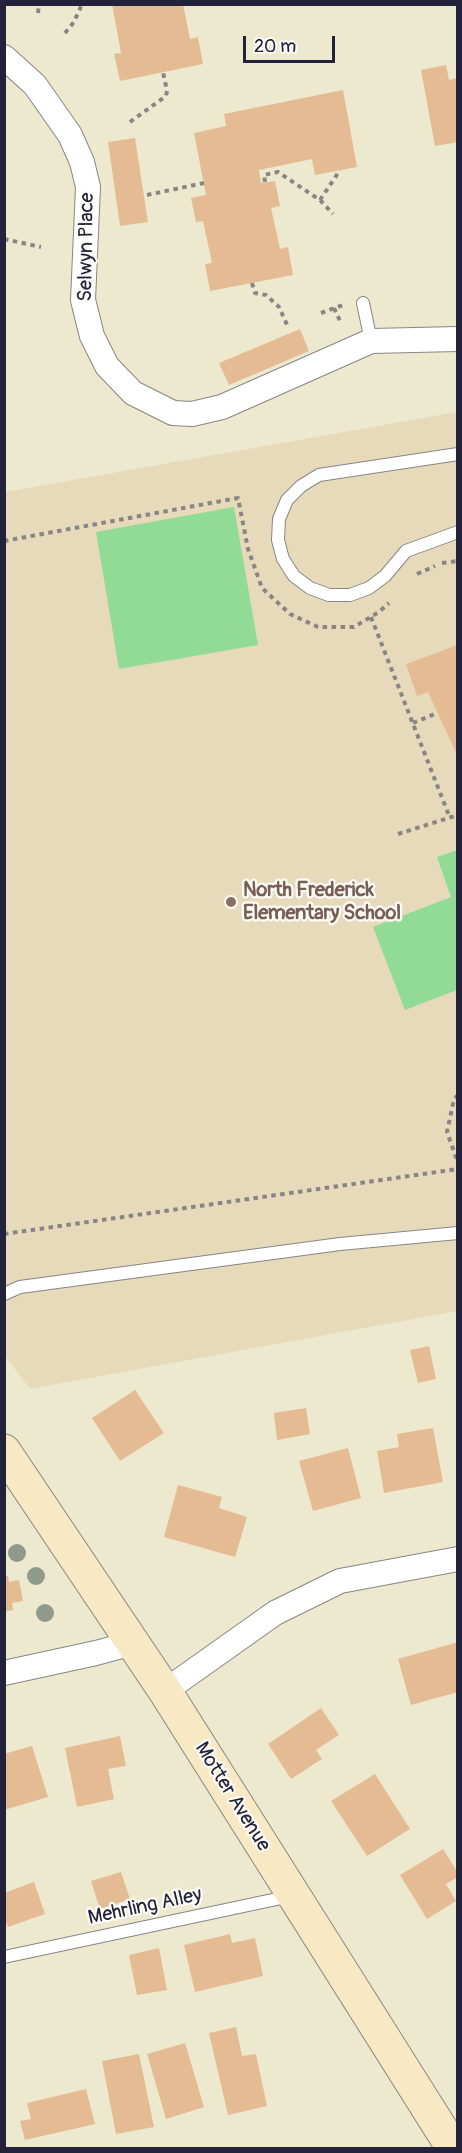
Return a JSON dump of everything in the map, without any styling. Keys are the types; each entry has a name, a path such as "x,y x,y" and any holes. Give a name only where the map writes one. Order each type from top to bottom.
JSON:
{"main road":[{"name":"Motter Avenue","path":"4,1452 165,1691 453,2148"}],"street":[{"name":"Selwyn Place","path":"4,57 35,85 70,135 82,162 88,187 83,300 92,336 107,366 133,393 173,413 192,414 231,403 371,341 458,339"},
{"path":"165,1691 275,1613 340,1581 458,1559"},
{"path":"4,1673 133,1643"}],"lane":[{"path":"363,303 371,341"},
{"path":"458,454 319,476 301,486 287,500 279,519 278,540 283,559 294,576 310,588 329,595 350,595 369,588 385,576 406,552 458,532"},
{"path":"4,1294 20,1287 328,1245 458,1233"},
{"name":"Mehrling Alley","path":"4,1957 295,1896"}],"path":[{"path":"39,4 39,13"},
{"path":"64,33 74,22 82,4"},
{"path":"130,122 166,96 163,72"},
{"path":"277,166 278,172"},
{"path":"320,200 340,170"},
{"path":"265,182 264,175 278,172 320,200 333,213"},
{"path":"147,195 204,183"},
{"path":"4,238 41,247"},
{"path":"252,282 255,293 266,296 279,307 288,327"},
{"path":"4,541 238,498 248,549 262,588 290,614 318,627 354,627 380,612 395,597"},
{"path":"411,581 418,573 442,563 458,561"},
{"path":"371,617 450,818"},
{"path":"413,723 437,713"},
{"path":"398,834 458,815"},
{"path":"458,1095 454,1099 447,1132 458,1163"},
{"path":"4,1234 458,1169"}],"shaded area":[{"name":"North Frederick Elementary School","path":"457,412 457,1311 30,1389 5,1356 5,492"}],"green space":[{"path":"234,507 258,645 119,669 96,532"},
{"path":"457,850 457,990 405,1010 373,927 451,897 437,857"}],"building":[{"path":"112,4 183,4 190,39 198,37 203,64 120,81 114,54 121,53"},
{"path":"446,65 449,80 458,78 458,142 435,146 421,70"},
{"path":"343,90 357,167 315,175 312,159 259,170 261,183 275,181 280,206 271,208 280,249 288,247 293,275 210,291 205,264 212,263 203,221 196,222 191,198 206,195 194,133 226,126 224,114"},
{"path":"135,138 148,222 120,226 108,142"},
{"path":"300,329 309,351 229,385 219,363"},
{"path":"458,645 458,757 428,692 417,696 406,664"},
{"path":"429,1346 436,1379 418,1383 410,1350"},
{"path":"135,1390 164,1433 120,1461 92,1418"},
{"path":"306,1408 310,1434 277,1440 274,1413"},
{"path":"433,1428 443,1482 384,1493 377,1451 399,1447 397,1434"},
{"path":"348,1448 361,1498 313,1511 299,1461"},
{"path":"178,1485 222,1497 219,1508 247,1517 235,1557 164,1537"},
{"path":"4,1576 8,1576 9,1582 19,1580 23,1601 12,1603 13,1610 4,1612"},
{"path":"458,1642 458,1692 411,1705 398,1659"},
{"path":"321,1708 339,1735 316,1750 322,1759 291,1779 268,1744"},
{"path":"120,1736 126,1766 108,1769 114,1799 77,1807 65,1748"},
{"path":"32,1746 48,1797 4,1810 4,1754"},
{"path":"375,1774 410,1829 367,1856 331,1801"},
{"path":"443,1849 458,1873 458,1877 446,1884 456,1901 427,1919 400,1875"},
{"path":"121,1872 130,1899 100,1909 91,1881"},
{"path":"34,1882 45,1914 8,1927 4,1918 4,1893"},
{"path":"230,1934 232,1943 255,1938 263,1976 195,1992 184,1945"},
{"path":"159,1948 167,1990 137,1995 129,1955"},
{"path":"236,2027 242,2056 256,2054 267,2106 228,2115 209,2033"},
{"path":"185,2043 204,2107 166,2119 147,2054"},
{"path":"139,2054 154,2127 116,2134 102,2061"},
{"path":"86,2089 95,2124 25,2140 20,2121 31,2119 27,2103"}],"place":[{"name":"North Frederick Elementary School","path":"231,902"}]}
